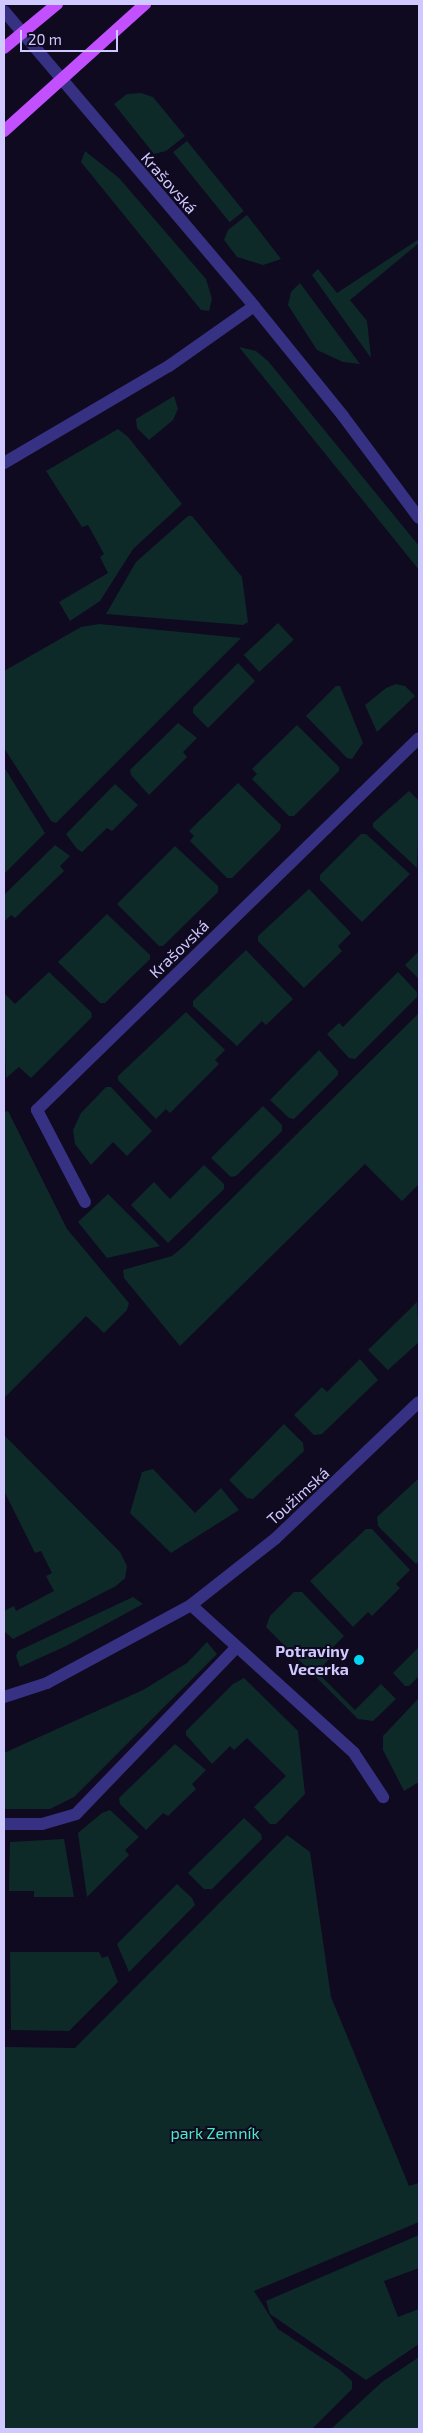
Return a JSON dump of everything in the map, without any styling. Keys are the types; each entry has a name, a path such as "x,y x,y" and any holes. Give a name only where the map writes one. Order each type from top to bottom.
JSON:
{"main road":[{"path":"4,48 57,4"},
{"path":"4,131 146,4"}],"street":[{"path":"4,11 62,79"},
{"name":"Krašovská","path":"62,79 254,306 343,416 419,518"},
{"path":"4,463 169,366 254,306"},
{"name":"Krašovská","path":"85,1202 37,1110 419,738"},
{"name":"Toužimská","path":"4,1697 47,1682 191,1605 276,1538 419,1402"},
{"path":"191,1605 236,1648 354,1753 383,1797"},
{"path":"4,1824 42,1824 76,1814 236,1648"}],"green space":[{"path":"141,93 153,97 185,136 166,151 154,154 114,104 127,94"},
{"path":"187,141 244,211 230,222 173,152"},
{"path":"85,151 119,178 206,279 212,299 209,311 201,310 81,162"},
{"path":"247,215 281,259 263,265 237,257 224,240 228,230"},
{"path":"419,239 419,243 350,300 367,321 371,358 312,275 318,269 337,293"},
{"path":"300,283 360,364 343,362 317,350 288,305 291,292"},
{"path":"239,347 256,351 268,361 419,546 419,570"},
{"path":"174,396 178,409 173,420 149,440 137,428 136,419"},
{"path":"118,429 128,437 182,504 133,549 100,601 70,621 59,602 108,573 100,557 104,554 88,525 82,527 46,471"},
{"path":"188,516 192,516 242,577 248,622 243,625 106,614 136,562"},
{"path":"278,623 294,640 259,672 244,655"},
{"path":"99,624 241,638 56,823 51,821 4,748 4,671 81,627"},
{"path":"238,663 255,681 208,728 193,713 193,708"},
{"path":"396,684 405,686 415,696 377,732 365,705 386,688"},
{"path":"336,686 340,686 363,743 352,759 347,758 306,716"},
{"path":"178,723 197,738 183,752 187,757 149,795 131,775 130,770"},
{"path":"297,725 339,767 339,771 294,816 289,816 252,779 257,774 252,769"},
{"path":"4,767 45,833 4,874"},
{"path":"238,783 281,825 280,830 232,878 227,878 190,841 194,836 189,831"},
{"path":"115,784 138,805 112,831 107,828 82,852 77,849 66,834"},
{"path":"409,791 419,801 417,868 373,827 373,823"},
{"path":"361,834 366,834 410,874 362,922 320,880 320,875"},
{"path":"55,845 70,856 60,866 64,871 15,918 11,915 4,922 4,895"},
{"path":"175,846 218,886 218,892 163,946 159,946 117,904"},
{"path":"309,889 351,933 338,946 342,951 304,988 258,941 258,936"},
{"path":"107,914 150,955 150,959 105,1003 100,1003 58,962"},
{"path":"246,950 293,999 266,1025 262,1021 237,1046 193,1006 193,1001"},
{"path":"419,951 419,979 405,965"},
{"path":"49,972 91,1012 92,1017 31,1078 19,1067 6,1078 4,993 15,1004"},
{"path":"398,972 417,992 417,997 355,1059 349,1058 327,1034 339,1023 343,1027"},
{"path":"186,1012 225,1050 215,1060 219,1064 170,1113 166,1109 156,1119 118,1080 118,1076"},
{"path":"419,1013 419,1184 402,1201 365,1164 180,1346 124,1278 123,1270 172,1256 183,1247"},
{"path":"319,1050 338,1071 338,1075 294,1119 289,1118 270,1100"},
{"path":"106,1087 111,1087 152,1131 127,1156 113,1142 91,1165 75,1144 73,1130 81,1113"},
{"path":"263,1106 282,1125 282,1131 236,1176 231,1177 211,1158"},
{"path":"8,1111 67,1229 129,1303 127,1310 104,1333 86,1316 4,1398 4,1112"},
{"path":"204,1165 224,1184 224,1189 168,1243 131,1205 154,1182 170,1199"},
{"path":"108,1194 160,1246 107,1258 78,1222"},
{"path":"417,1302 419,1342 388,1370 368,1350"},
{"path":"360,1359 378,1380 322,1434 314,1435 294,1415 322,1387 327,1392"},
{"path":"284,1424 303,1443 304,1451 253,1499 247,1498 229,1480"},
{"path":"4,1435 120,1552 127,1566 125,1578 116,1586 13,1639 4,1631 4,1611 14,1606 16,1611 54,1591 46,1576 52,1573 41,1551 35,1553 4,1491"},
{"path":"153,1469 195,1513 221,1488 239,1510 171,1553 130,1513 142,1472"},
{"path":"419,1478 419,1561 416,1564 378,1526 377,1517"},
{"path":"366,1529 372,1529 410,1570 396,1584 400,1588 372,1616 368,1612 353,1627 310,1581"},
{"path":"294,1592 302,1592 344,1636 329,1651 333,1655 317,1672 355,1710 381,1684 396,1699 373,1721 358,1719 266,1627 270,1616"},
{"path":"133,1597 143,1604 66,1646 20,1667 16,1656 18,1651"},
{"path":"207,1642 217,1654 74,1797 50,1809 4,1809 4,1753 143,1690 187,1663"},
{"path":"419,1647 419,1676 409,1686 405,1686 393,1673"},
{"path":"244,1678 298,1731 305,1794 276,1824 270,1824 254,1807 286,1776 247,1738 234,1750 230,1746 212,1764 186,1735 186,1731 233,1684"},
{"path":"419,1698 419,1782 404,1791 383,1750 383,1736"},
{"path":"175,1744 206,1770 192,1784 196,1789 168,1816 163,1813 146,1830 120,1804 119,1798"},
{"path":"110,1810 139,1837 125,1850 129,1855 87,1897 78,1833 102,1813"},
{"path":"244,1818 261,1834 262,1839 212,1889 204,1889 188,1873"},
{"name":"park Zemník","path":"287,1835 310,1852 331,1997 409,2186 419,2183 419,2222 254,2291 278,2329 340,2370 352,2381 352,2389 312,2429 4,2429 4,2047 75,2048"},
{"path":"64,1839 74,1897 34,1897 34,1891 9,1891 10,1842"},
{"path":"177,1884 192,1898 195,1905 129,1972 117,1944"},
{"path":"10,1952 99,1952 102,1958 108,1956 118,1982 69,2031 11,2030"},
{"path":"419,2235 419,2268 384,2281 398,2317 419,2309 419,2344 366,2380 270,2314 266,2301"},
{"path":"419,2357 419,2429 331,2429 382,2382"}],"place":[{"name":"Potraviny Vecerka","path":"359,1660"}]}
